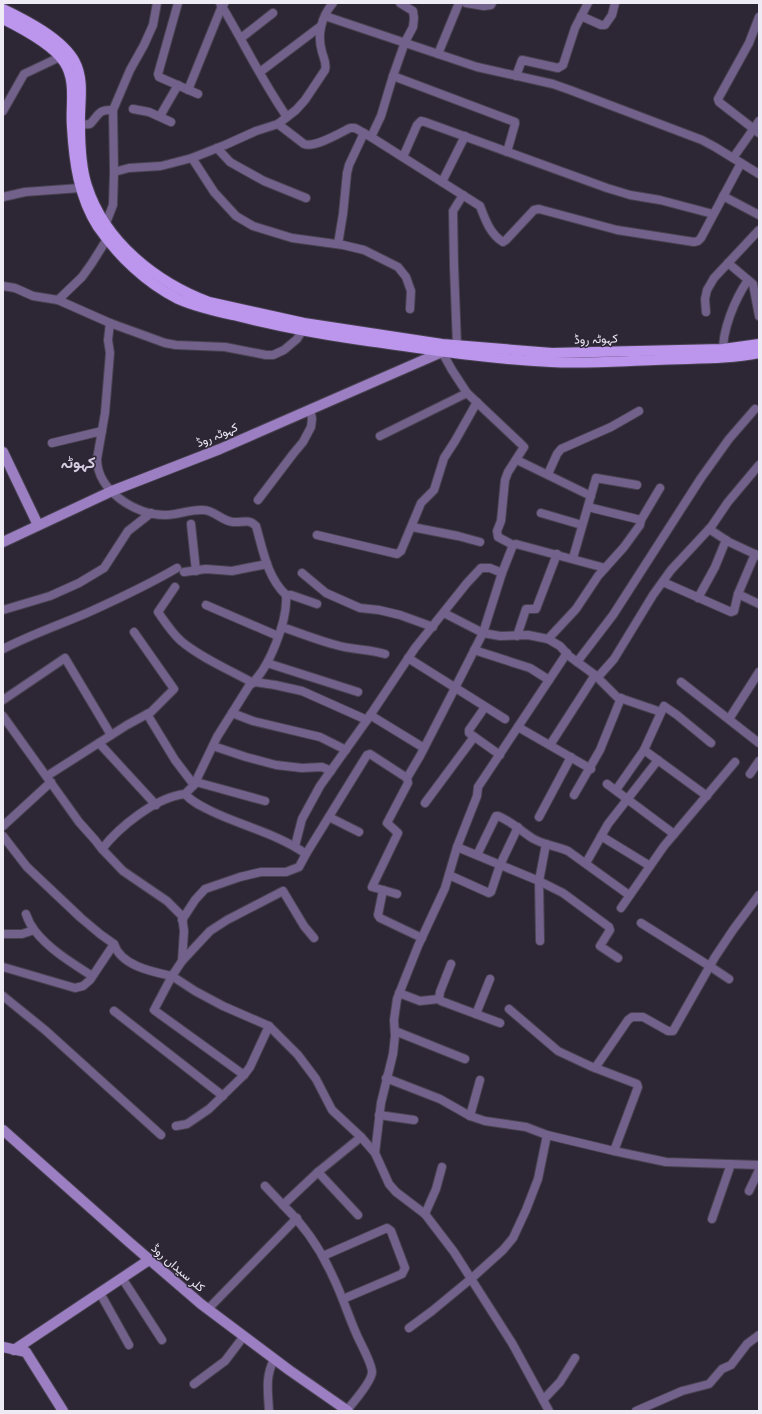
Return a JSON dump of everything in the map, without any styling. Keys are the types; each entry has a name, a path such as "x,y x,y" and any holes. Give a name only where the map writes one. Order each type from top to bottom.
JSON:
{"main road":[{"path":"3,9 26,21 50,37 72,57 78,68 80,78 80,125 83,162 87,186 106,223 126,248 145,266 182,290 209,302 304,323 442,348"},
{"path":"3,19 31,35 60,57 68,69 70,77 72,126 77,176 80,188 92,217 122,257 161,289 179,299 207,309 302,331 442,348"},
{"name":"کہوٹہ روڈ","path":"442,348 551,362 591,363 723,353 759,344"},
{"name":"کہوٹہ روڈ","path":"3,542 112,492 220,449 442,348 457,345 552,353 759,353"},
{"path":"3,452 38,525"},
{"name":"کلر سیداں روڈ","path":"3,1130 149,1260 208,1309 274,1359 348,1411"},
{"path":"14,1350 149,1260"},
{"path":"3,1347 26,1352 63,1411"}],"street":[{"path":"106,223 113,206 113,110 130,70 144,46 154,24 157,3"},
{"path":"178,3 158,74 159,77 198,94"},
{"path":"114,172 129,168 161,166 192,158 256,131 278,124 305,100 325,70 326,65 319,39 321,26 327,10 333,3"},
{"path":"338,244 349,165 382,116 393,76 405,42 413,27 413,11 400,3"},
{"path":"438,54 459,3"},
{"path":"466,3 484,6 491,5 492,3"},
{"path":"516,76 522,60 561,68 574,28 588,3"},
{"path":"581,16 601,26 604,25 612,15 615,3"},
{"path":"188,90 222,4"},
{"path":"222,4 274,98 287,117"},
{"path":"241,38 273,13"},
{"path":"325,16 477,67 553,84 570,90 702,140 759,174"},
{"path":"756,131 719,102 718,99 749,43 759,17"},
{"path":"260,72 321,26"},
{"path":"3,111 24,74 60,57"},
{"path":"393,76 515,122 507,152"},
{"path":"160,116 178,85"},
{"path":"133,109 149,112 172,122"},
{"path":"80,125 90,124 101,110 113,110"},
{"path":"403,157 421,121 607,188 630,195 660,200 713,214"},
{"path":"733,158 756,131 759,121"},
{"path":"278,124 308,146 350,128 355,128 480,206 486,222 499,240 503,242 534,210 539,208 617,230 694,242 698,241 741,163"},
{"path":"442,182 465,136"},
{"path":"217,148 230,162 237,166 264,181 306,198"},
{"path":"192,158 214,192 236,216 253,226 292,238 338,244 364,250 398,266 406,277 411,291 410,309"},
{"path":"3,197 25,192 80,188"},
{"path":"457,345 453,211 463,195"},
{"path":"723,196 759,215"},
{"path":"706,312 705,299 714,278 759,230"},
{"path":"58,300 82,277 107,239"},
{"path":"728,263 753,284 759,316"},
{"path":"723,353 726,332 732,312 748,280"},
{"path":"3,286 15,288 33,296 58,300 110,323 165,343 176,345 225,347 273,355 284,350 297,339 302,331"},
{"path":"110,323 106,398 97,466 104,484 119,499 145,513 166,515 202,510 214,513 227,521 252,522 256,526 267,564 280,589 286,595 291,595 317,604"},
{"path":"442,348 452,370 467,393 524,447 508,472 505,480 501,521 497,532 498,537 513,545 516,544 557,554 605,568"},
{"path":"380,436 467,393"},
{"path":"317,535 397,554 401,551 421,503 434,490 447,453 477,402"},
{"path":"258,500 303,442 312,419 310,409"},
{"path":"577,662 612,615 701,478 729,439 756,409"},
{"path":"548,474 557,454 561,449 611,427 639,412"},
{"path":"52,443 102,431"},
{"path":"517,460 591,496"},
{"path":"550,745 596,676 614,659 636,622 671,570 709,529 728,502 759,465"},
{"path":"573,558 596,478 637,485"},
{"path":"548,639 576,609 605,568 624,547 640,525 660,488"},
{"path":"588,507 642,520"},
{"path":"3,610 50,596 79,583 104,568 128,531 152,513"},
{"path":"540,513 582,525"},
{"path":"191,524 196,570"},
{"path":"412,527 480,542"},
{"path":"663,582 731,612 734,611 738,594 757,555 726,540 709,529"},
{"path":"698,598 715,567 726,540"},
{"path":"397,894 372,887 398,833 387,823 408,783 407,778 483,633 502,573 513,545"},
{"path":"517,636 526,609 536,609 557,554"},
{"path":"184,572 206,569 232,570 267,564"},
{"path":"3,649 29,636 86,613 146,586 177,568"},
{"path":"295,846 302,819 320,786 369,717 408,658 467,583 481,568 490,568 502,573"},
{"path":"302,573 326,593 360,608 379,610 400,615 433,627"},
{"path":"175,587 158,612 169,629 192,649 254,682 275,684 302,691 369,717 424,748"},
{"path":"738,594 759,604"},
{"path":"102,849 109,840 132,820 165,800 185,794 195,784 217,737 249,686 254,682 267,663 282,626 285,615 286,595"},
{"path":"206,605 278,636"},
{"path":"444,613 483,633 500,636 528,635 548,639 560,646 577,662 596,676 617,697 661,712"},
{"path":"282,626 335,645 376,651 385,654"},
{"path":"3,826 49,779 111,735 151,712 174,689 134,632"},
{"path":"474,650 530,668 549,680"},
{"path":"374,1153 386,1078 393,1054 395,1031 394,1020 399,993 445,888 457,847 477,796 478,787 567,653"},
{"path":"3,700 65,658 111,735"},
{"path":"408,658 505,719"},
{"path":"267,663 358,692"},
{"path":"729,719 759,672"},
{"path":"681,682 759,743"},
{"path":"574,796 591,769 621,698"},
{"path":"616,790 644,750 664,706 678,715 711,743"},
{"path":"485,707 469,733 500,754"},
{"path":"232,713 253,721 320,738 346,750"},
{"path":"147,714 175,760 195,784 265,801"},
{"path":"3,716 79,822 102,849 123,871 167,901 182,916 184,931 182,961"},
{"path":"3,732 10,726"},
{"path":"518,728 591,769"},
{"path":"425,803 474,737"},
{"path":"99,743 156,805"},
{"path":"213,746 276,765 302,768 322,767 331,771"},
{"path":"644,750 707,796"},
{"path":"182,920 195,900 205,890 240,877 261,872 286,872 299,867 367,755 370,754 407,778"},
{"path":"539,817 571,757"},
{"path":"586,863 620,808 658,760"},
{"path":"750,774 759,761"},
{"path":"621,908 674,834 735,762"},
{"path":"607,784 674,834"},
{"path":"185,794 191,801 223,817 295,846 306,854"},
{"path":"477,855 496,816 501,817 518,827 533,839 546,844 558,846 568,851 629,895"},
{"path":"329,817 359,832"},
{"path":"449,875 489,893 491,892 500,865 518,827"},
{"path":"3,836 27,867 86,922 114,944 116,950 130,962 142,969 172,976 195,991 223,1006 269,1026 298,1055 316,1079 332,1110 361,1137 374,1153 389,1184 396,1192 425,1214 454,1252 472,1278 512,1343 549,1411"},
{"path":"602,836 650,866"},
{"path":"540,941 539,881 546,844"},
{"path":"457,847 539,881 563,893 609,927 610,930 600,946 618,958"},
{"path":"384,890 378,915 380,918 422,938"},
{"path":"244,1074 154,1010 172,976 182,961 210,931 227,920 283,891 304,926 314,938"},
{"path":"596,1068 632,1016 643,1017 668,1031 673,1031 684,1010 733,930 759,895"},
{"path":"26,914 34,930 59,954 92,976"},
{"path":"641,923 729,979"},
{"path":"3,934 22,934 34,930"},
{"path":"3,967 75,988 83,986 92,976 114,944"},
{"path":"439,999 440,992 451,964"},
{"path":"476,1014 490,979"},
{"path":"399,993 420,1001 439,999 500,1023"},
{"path":"3,996 45,1030 161,1135"},
{"path":"509,1009 558,1051 596,1068 638,1084 614,1151"},
{"path":"114,1011 223,1096"},
{"path":"176,1126 187,1124 209,1109 250,1068 269,1026"},
{"path":"395,1031 465,1059"},
{"path":"386,1078 440,1099 470,1116 526,1127 547,1135 614,1151 666,1162 759,1165"},
{"path":"470,1116 480,1080"},
{"path":"380,1115 414,1120"},
{"path":"409,1328 472,1278 503,1250 513,1238 538,1179 547,1135"},
{"path":"283,1205 318,1172 361,1137"},
{"path":"712,1219 730,1164"},
{"path":"425,1214 436,1189 442,1167"},
{"path":"749,1191 759,1170"},
{"path":"318,1172 358,1215"},
{"path":"265,1186 297,1218 323,1256 343,1299 358,1338 372,1365 372,1374 348,1411"},
{"path":"208,1309 297,1218"},
{"path":"323,1256 387,1228 391,1231 405,1268 404,1272 343,1299"},
{"path":"122,1278 162,1340"},
{"path":"100,1293 129,1345"},
{"path":"636,1411 682,1391 709,1384 722,1369 731,1365 747,1344 759,1335"},
{"path":"194,1384 225,1361 244,1336"},
{"path":"543,1400 560,1382 575,1358"},
{"path":"269,1411 267,1379 274,1359"}],"district":[{"name":"کہوٹہ","path":"78,462"}]}
